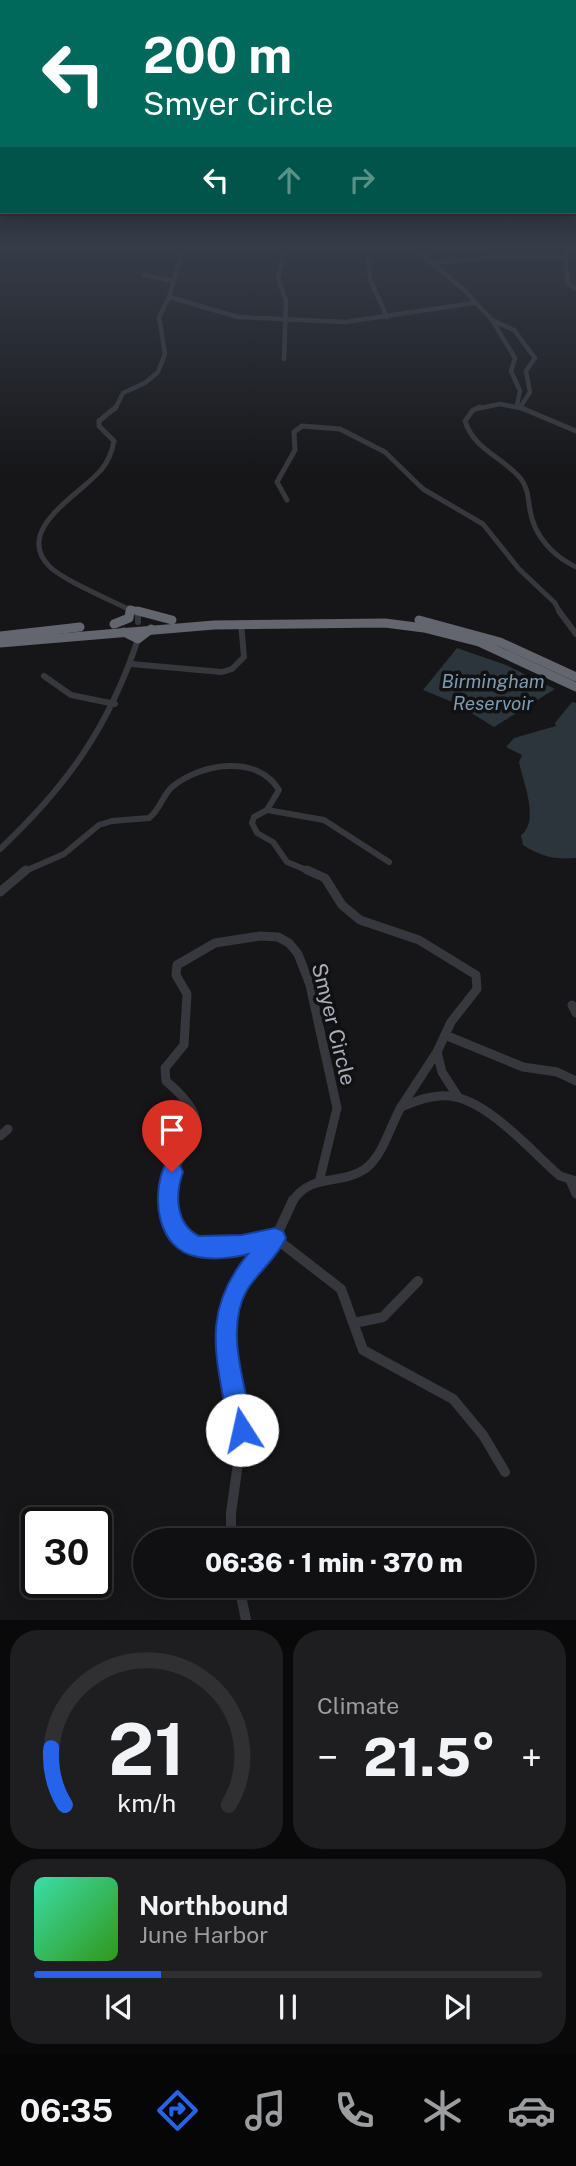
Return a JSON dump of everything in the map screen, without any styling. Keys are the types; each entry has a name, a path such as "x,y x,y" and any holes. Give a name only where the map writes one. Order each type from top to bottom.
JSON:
{"highway":[{"path":"114,624 129,618 130,609 172,620"},
{"path":"0,636 172,620 342,615 408,618 480,634 520,649 576,677"},
{"path":"0,645 7,650 21,640 160,627 362,621 408,625 462,636 519,657 576,685"},
{"path":"40,638 129,626 138,622"},
{"path":"95,632 130,633 138,639 145,631 160,627"}],"street":[{"path":"138,622 138,614 130,609 51,568 42,560 38,545 49,517 97,475 108,461 114,441 99,426 99,421 115,410 123,393 153,378 163,363 165,347 160,324"},
{"path":"282,324 284,359"},
{"path":"494,324 515,358 511,371 520,391 519,405"},
{"path":"500,324 514,330 535,358 526,371 530,393 519,405"},
{"path":"514,378 526,377"},
{"path":"576,431 519,405 492,405 474,410 465,418 466,427 478,444 520,477 529,494 535,527 546,545 576,567"},
{"path":"287,500 277,482 284,465 295,450 294,432 302,426 313,425 340,429 385,452 423,489 453,503 483,524 513,562 555,603 564,622 576,634"},
{"path":"131,664 222,672 232,669 244,657 241,623"},
{"path":"0,849 71,778 93,746 115,704 138,639"},
{"path":"44,676 71,695 115,704"},
{"path":"0,892 27,869 65,853 82,835 95,827 111,820 143,820 153,816 168,790 193,775 241,766 257,767 276,780 279,790 267,810 253,818 257,833 273,842 287,862 325,878 342,905 360,920 419,940 461,963 476,975 477,989 469,1003 451,1021 438,1052 401,1107 375,1159 364,1169 320,1178 300,1190 289,1206 275,1238 239,1282 229,1304 225,1336 242,1430 230,1528"},
{"path":"267,810 324,820 389,862"},
{"path":"0,836 9,841"},
{"name":"Smyer Circle","path":"275,1238 242,1245 198,1247 186,1241 175,1228 169,1210 167,1188 172,1172 195,1143 196,1120 192,1103 166,1081 165,1068 184,1045 187,994 176,975 177,965 202,948 220,941 277,936 293,947 304,966 318,1014 322,1051 337,1114 320,1163 320,1178"},
{"path":"444,1035 523,1067 557,1072 576,1081"},
{"path":"438,1052 442,1072 458,1097 485,1112 544,1163 573,1181 576,1194"},
{"path":"401,1107 421,1099 458,1097"},
{"path":"0,1136 8,1129"},
{"path":"275,1238 341,1289 363,1350 453,1399 483,1435 505,1472"},
{"path":"354,1323 365,1324 389,1316 418,1281"},
{"path":"241,1598 246,1620"}],"water":[{"name":"Birmingham Reservoir","path":"457,648 506,665 555,689 494,727 457,704 423,690"},
{"path":"572,702 576,703 576,858 554,858 523,845 521,835 527,829 530,811 519,762 522,755 506,747 514,738 556,726 555,723"}],"route":[{"path":"172,1172 167,1188 169,1210 175,1228 186,1241 198,1247 242,1245 275,1238 239,1282 229,1304 225,1336 242,1430"}]}
